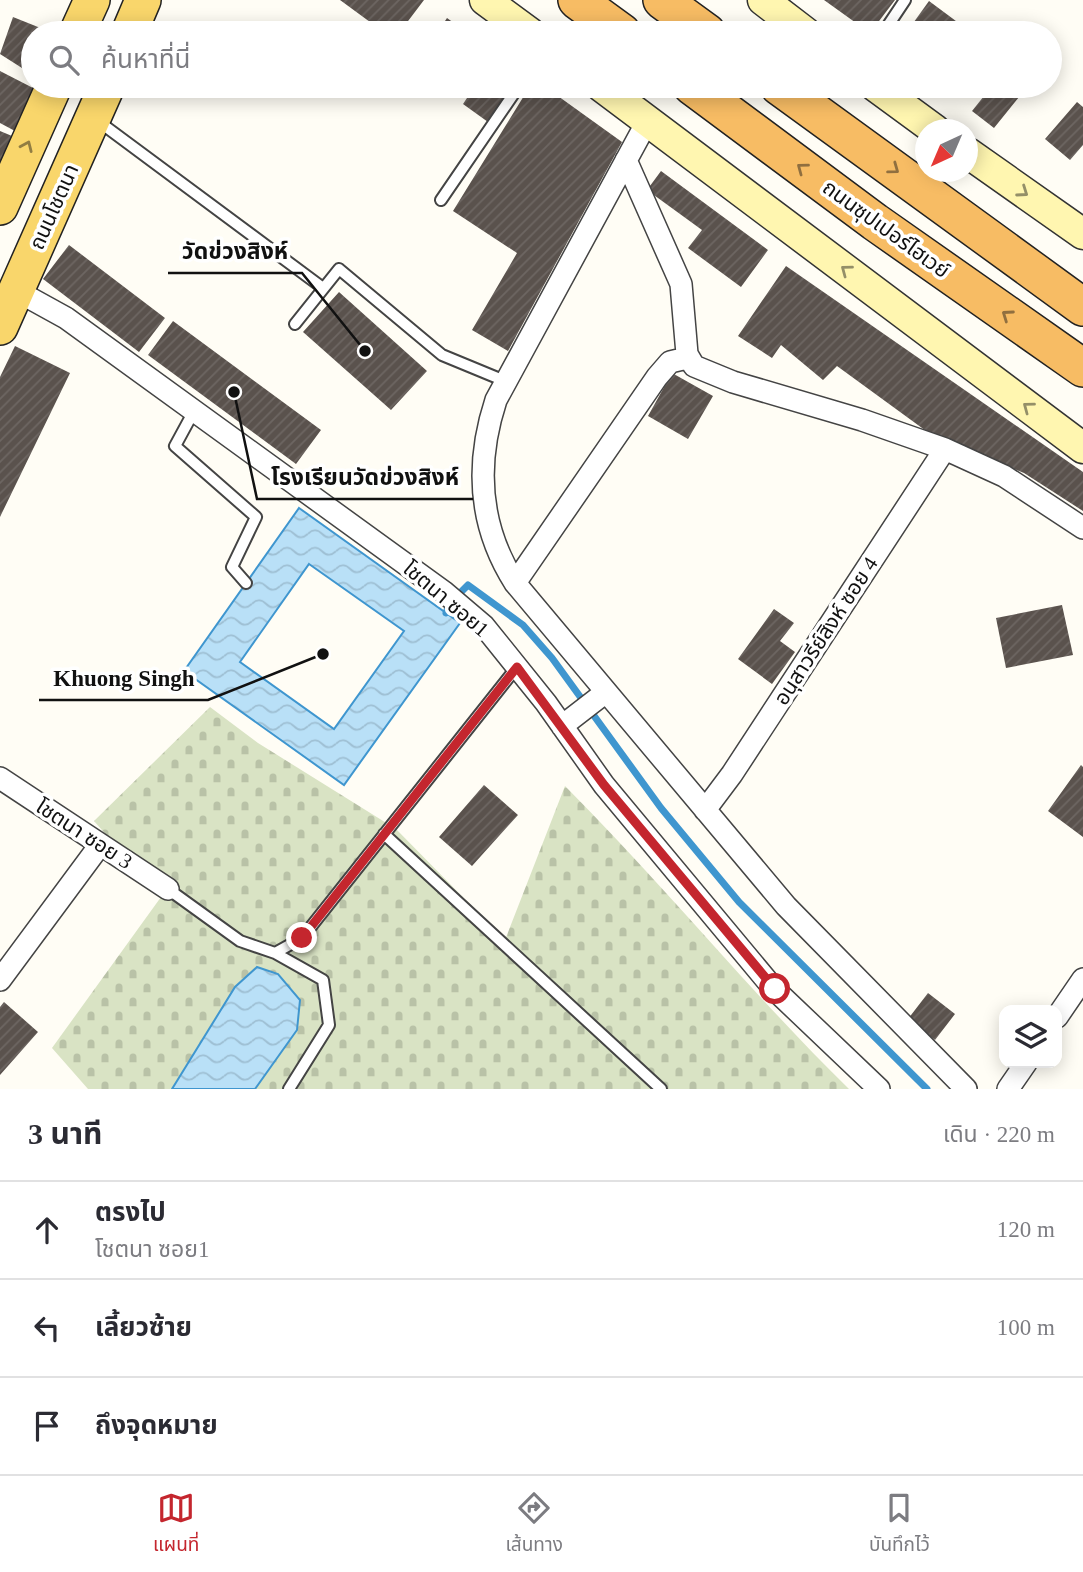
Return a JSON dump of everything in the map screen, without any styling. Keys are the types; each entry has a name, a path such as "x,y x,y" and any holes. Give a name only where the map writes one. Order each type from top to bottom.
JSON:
{"highway":[{"path":"577,0 606,21"},
{"path":"662,0 691,21"},
{"name":"ถนนซุปเปอร์ไฮเวย์","path":"708,98 875,222 1083,368"},
{"path":"796,98 1083,307"}],"main road":[{"path":"83,21 92,0"},
{"path":"134,21 143,0"},
{"path":"485,0 514,21"},
{"path":"763,0 790,21"},
{"path":"3,195 48,98"},
{"name":"ถนนโชตนา","path":"0,327 102,98"},
{"path":"618,98 1083,448"},
{"path":"891,98 920,119"},
{"path":"978,160 1083,234"}],"street":[{"path":"648,120 505,381 486,430 481,480 494,544 515,583 786,906 966,1089"},
{"path":"626,160 681,284 687,358 696,368 945,449 1004,476 1083,528"},
{"name":"โชตนา ซอย1","path":"17,291 66,318 444,592 484,626 604,785 775,989 879,1089"},
{"path":"515,583 657,377 670,362 687,358"},
{"name":"อนุสาวรีย์สิงห์ ซอย 4","path":"705,810 732,774 945,449"},
{"path":"562,726 606,692"},
{"name":"โชตนา ซอย 3","path":"0,778 168,889"},
{"path":"0,980 100,845"},
{"path":"1062,1010 1083,979"},
{"path":"1008,1089 1023,1068"}],"lane":[{"path":"891,21 905,0"},
{"path":"441,200 511,98"},
{"path":"93,118 323,288"},
{"path":"295,324 339,269 442,355 505,381"},
{"path":"194,411 174,446 256,517 232,567 246,583"},
{"path":"275,953 302,938 517,667"},
{"path":"384,834 661,1089"},
{"path":"168,889 240,941 275,953 323,980 329,1026 289,1089"}],"green space":[{"path":"210,707 258,743 396,829 505,940 565,786 849,1089 88,1089 52,1048 161,897 94,821"}],"water":[{"path":"299,508 460,623 344,785 184,671","holes":["309,564 404,631 334,729 240,662"]},
{"path":"257,967 278,974 300,1000 297,1030 255,1089 172,1089 235,987"}],"building":[{"path":"340,0 424,0 408,21 369,21"},
{"path":"824,0 895,0 879,21 853,21"},
{"path":"929,1 956,21 915,21"},
{"path":"13,17 23,21 21,67 0,54"},
{"path":"0,71 21,82 21,98 31,98 15,131 0,123"},
{"path":"467,98 505,98 488,122 463,104"},
{"path":"523,98 561,98 622,142 508,351 472,330 517,253 453,211"},
{"path":"982,98 1018,98 994,128 972,111"},
{"path":"1077,102 1083,107 1083,145 1070,160 1045,139"},
{"path":"0,131 12,136 0,163"},
{"path":"661,171 768,250 741,287 688,248 702,230 647,190"},
{"path":"69,245 165,318 139,352 43,279"},
{"path":"786,266 1083,472 1083,511 1024,473 933,436 837,366 823,380 781,345 772,358 738,336"},
{"path":"339,292 427,371 391,410 303,332"},
{"path":"173,321 321,430 296,464 148,355"},
{"path":"15,346 70,373 0,517 0,377"},
{"path":"672,373 713,396 688,439 648,416"},
{"path":"1062,605 1073,655 1006,668 996,618"},
{"path":"774,609 794,623 780,641 795,652 772,684 738,659"},
{"path":"1081,765 1083,767 1083,837 1048,811"},
{"path":"484,785 518,815 472,866 439,837"},
{"path":"928,993 955,1014 935,1040 908,1019"},
{"path":"4,1002 38,1032 0,1075 0,1007"}],"waterway":[{"path":"446,613 449,604 468,585 523,625 552,658 661,808 739,902 927,1089"}],"place":[{"name":"วัดข่วงสิงห์","path":"365,351"},
{"name":"โรงเรียนวัดข่วงสิงห์","path":"234,392"},
{"name":"Khuong Singh","path":"323,654"}],"route":[{"path":"302,938 517,667 604,785 775,989"}]}
